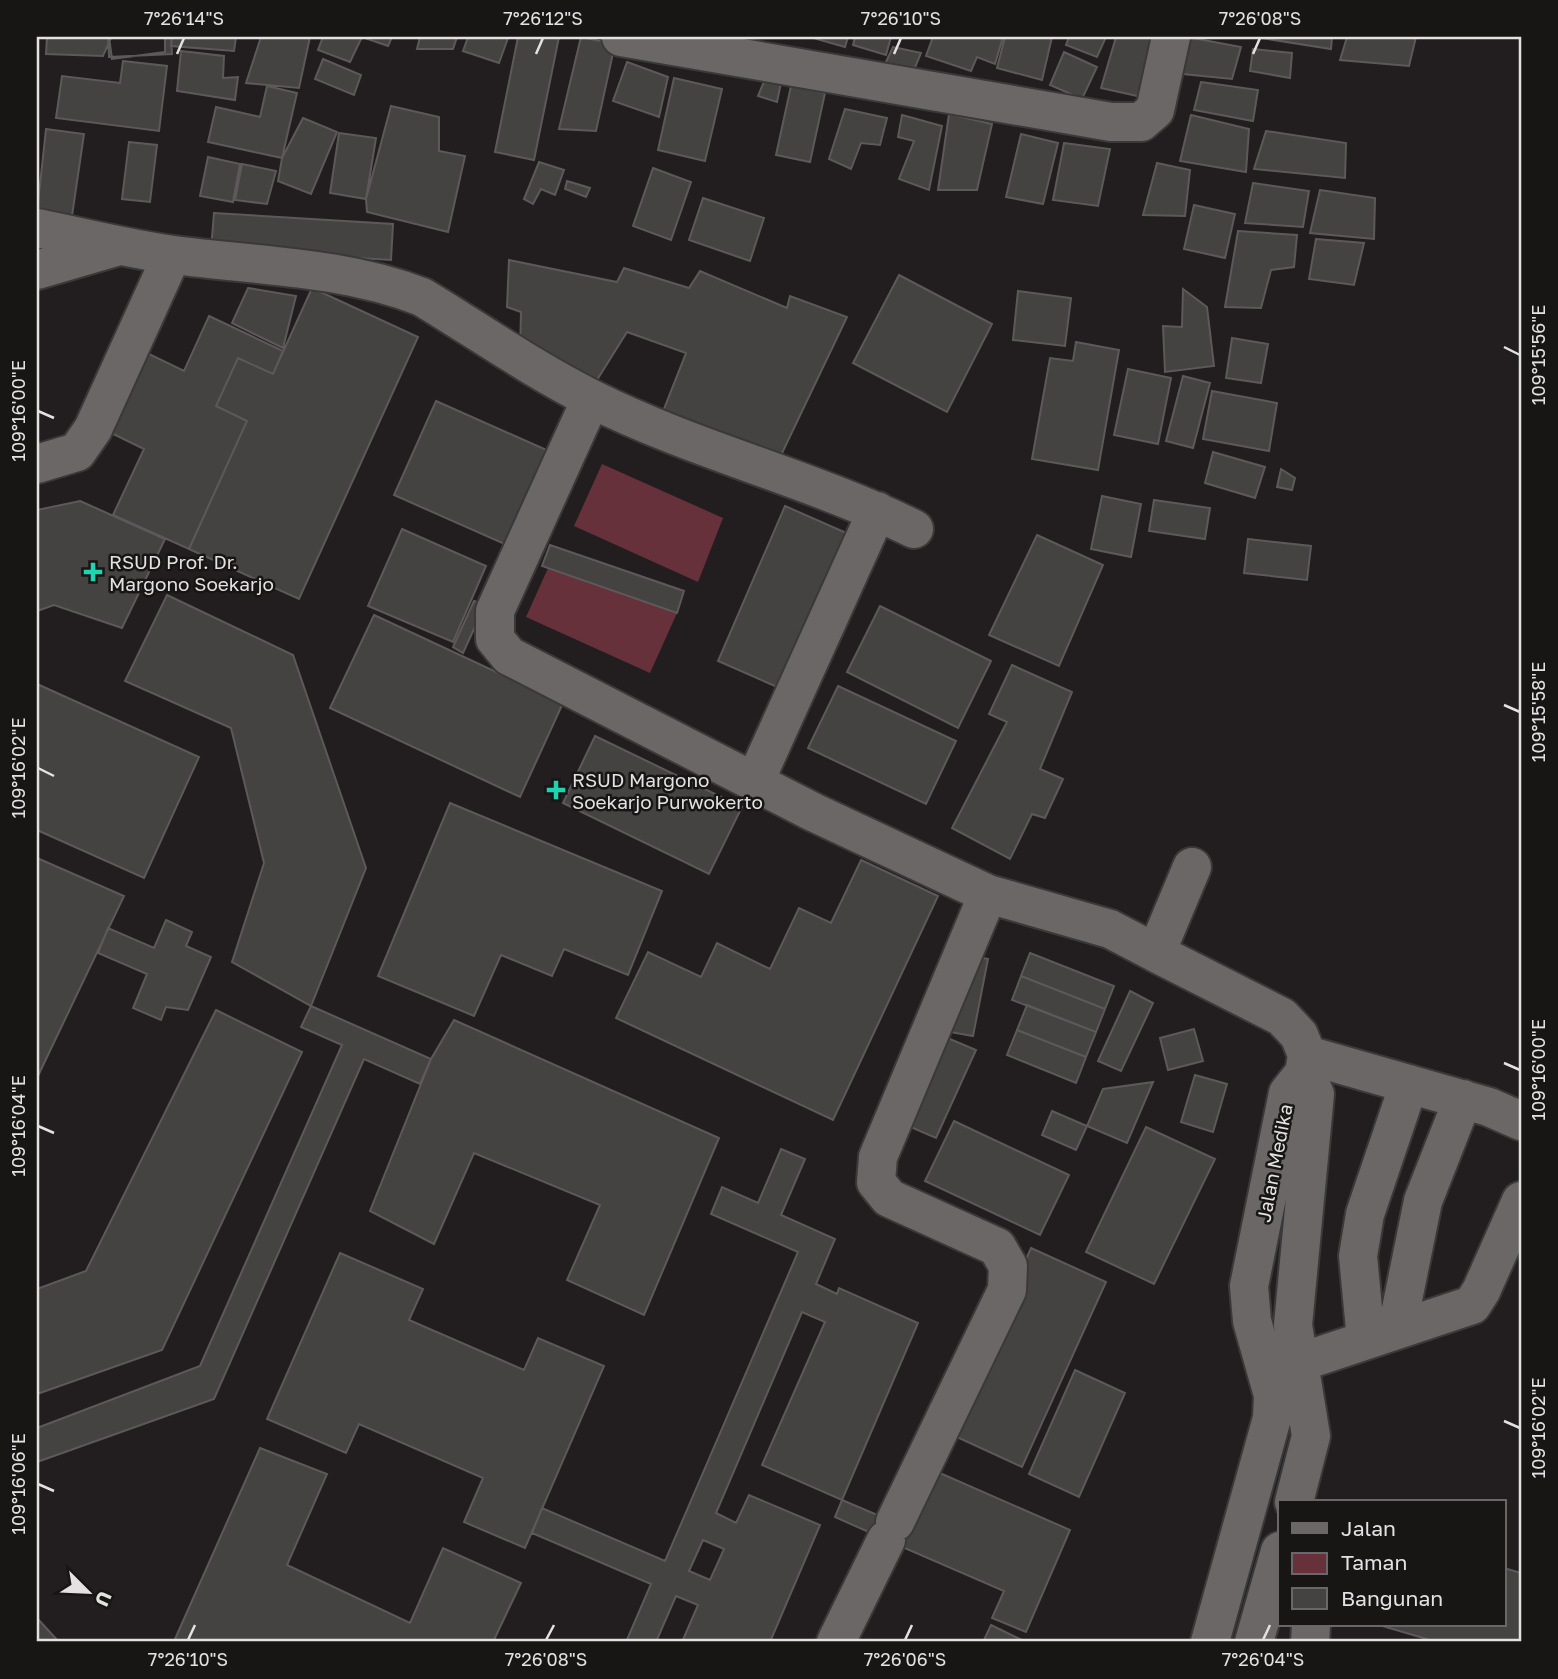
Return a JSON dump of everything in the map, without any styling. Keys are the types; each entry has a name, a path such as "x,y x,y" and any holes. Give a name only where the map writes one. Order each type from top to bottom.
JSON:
{"street":[{"path":"621,37 1076,113 1111,122 1141,122 1156,110 1171,37"},
{"path":"37,228 172,255 325,271 399,288 422,297 591,399 748,465 877,511 914,529"},
{"path":"37,270 123,245"},
{"path":"37,464 77,452 93,429 172,255"},
{"name":"Jalan Medika","path":"591,399 495,611 495,639 509,656 755,781 988,894 1110,929 1282,1017 1299,1035 1314,1094 1293,1325 1296,1353 1284,1366 1273,1395 1272,1418 1210,1642"},
{"path":"755,781 877,511"},
{"path":"1156,953 1192,867"},
{"path":"836,1642 1007,1290 1008,1266 997,1247 888,1198 876,1182 878,1157 988,894"},
{"path":"1305,1064 1409,1084 1463,1099 1521,1121"},
{"path":"1381,1335 1358,1256 1364,1214 1409,1084"},
{"path":"1381,1335 1423,1201 1463,1099"},
{"path":"1284,1366 1458,1312 1472,1305 1481,1291 1521,1201"},
{"name":"Jalan Medika","path":"1284,1366 1311,1436 1295,1500"},
{"path":"1254,1642 1277,1575"}],"green space":[{"path":"602,464 723,518 698,582 574,526"},
{"path":"554,555 677,613 650,673 526,617"}],"building":[{"path":"47,37 111,38 103,56 46,54"},
{"path":"108,37 171,37 172,54 109,57"},
{"path":"109,37 165,37 165,52 112,59"},
{"path":"172,37 236,37 234,51 171,46"},
{"path":"261,37 310,37 299,88 246,83"},
{"path":"323,37 362,37 350,62 318,50"},
{"path":"362,37 392,37 388,46"},
{"path":"420,37 457,37 453,49 417,49"},
{"path":"468,37 508,38 499,63 463,51"},
{"path":"518,37 559,37 534,160 495,152"},
{"path":"581,37 615,44 596,131 559,129"},
{"path":"810,37 848,37 845,47"},
{"path":"855,37 891,37 886,55 853,45"},
{"path":"933,37 1003,37 995,64 977,57 971,71 926,56"},
{"path":"1005,37 1052,37 1042,80 997,68"},
{"path":"1069,37 1106,37 1097,57 1066,45"},
{"path":"1116,37 1165,37 1142,97 1101,88"},
{"path":"1187,37 1241,47 1232,79 1183,74"},
{"path":"1255,37 1332,37 1331,49"},
{"path":"1347,37 1416,37 1409,66 1340,60"},
{"path":"893,47 921,53 914,70 885,64"},
{"path":"1253,49 1292,53 1290,78 1250,71"},
{"path":"181,51 224,56 223,78 238,77 235,100 177,91"},
{"path":"1064,52 1097,67 1082,99 1050,85"},
{"path":"323,59 361,75 354,95 315,79"},
{"path":"123,61 167,66 159,131 56,118 62,76 120,83"},
{"path":"627,62 668,77 659,117 613,101"},
{"path":"768,72 782,78 777,102 758,96"},
{"path":"674,78 722,89 705,161 658,150"},
{"path":"1201,82 1258,90 1253,121 1194,110"},
{"path":"267,86 297,93 282,158 208,142 216,107 260,117"},
{"path":"791,86 825,93 810,162 776,155"},
{"path":"391,106 439,117 439,151 465,156 448,232 367,212 366,199"},
{"path":"845,109 887,118 880,145 861,143 851,169 829,159"},
{"path":"949,114 992,124 977,190 938,190"},
{"path":"902,115 942,126 929,190 899,179 914,141 898,137"},
{"path":"1191,115 1249,129 1246,172 1180,161"},
{"path":"303,118 337,132 311,194 278,181 282,158"},
{"path":"46,129 84,134 72,216 37,212"},
{"path":"1266,131 1346,143 1345,178 1254,169"},
{"path":"339,133 376,138 366,199 330,193"},
{"path":"1021,134 1058,143 1043,204 1006,197"},
{"path":"129,142 157,145 150,202 122,199"},
{"path":"1064,143 1110,149 1098,206 1053,200"},
{"path":"208,157 240,164 233,202 200,196"},
{"path":"539,162 564,170 555,195 541,189 533,204 524,199"},
{"path":"1157,163 1190,170 1185,216 1143,215"},
{"path":"242,164 276,171 267,204 235,200"},
{"path":"653,168 691,182 671,240 633,226"},
{"path":"567,181 590,188 586,197 565,189"},
{"path":"1253,183 1309,191 1303,227 1245,223"},
{"path":"1320,190 1375,198 1374,239 1310,233"},
{"path":"703,198 764,218 750,261 689,240"},
{"path":"1194,205 1235,214 1225,258 1184,249"},
{"path":"214,213 393,224 391,260 211,249"},
{"path":"1238,231 1297,235 1294,267 1271,270 1261,308 1225,307"},
{"path":"1316,239 1364,243 1354,285 1309,279"},
{"path":"509,260 617,282 624,268 689,288 700,271 787,308 790,296 847,317 774,470 660,419 686,353 627,332 592,388 520,353 521,312 507,307"},
{"path":"899,275 992,324 947,412 853,363"},
{"path":"248,288 296,296 283,348 232,323"},
{"path":"312,288 418,337 299,599 189,549 247,421 216,406 238,358 273,374"},
{"path":"1183,289 1207,307 1214,366 1165,372 1163,326 1182,327"},
{"path":"1018,291 1071,298 1065,346 1013,340"},
{"path":"209,316 283,351 273,374 238,358 216,406 247,421 189,549 113,515 144,449 103,429 141,350 184,371"},
{"path":"1232,338 1268,344 1261,383 1226,378"},
{"path":"1076,342 1119,350 1098,470 1032,459 1050,358 1073,361"},
{"path":"1128,369 1171,378 1158,444 1114,435"},
{"path":"1183,376 1210,383 1193,448 1166,441"},
{"path":"1212,391 1277,403 1269,451 1203,439"},
{"path":"436,401 551,452 509,546 394,495"},
{"path":"1213,452 1265,467 1255,498 1205,483"},
{"path":"1281,469 1295,478 1292,490 1277,487"},
{"path":"1102,496 1141,504 1131,557 1091,549"},
{"path":"1154,500 1210,508 1205,539 1149,531"},
{"name":"RSUD Prof. Dr. Margono Soekarjo","path":"80,501 165,539 122,628 54,605 37,611 37,510"},
{"path":"785,506 851,535 784,690 718,661"},
{"path":"402,529 486,566 453,642 368,606"},
{"path":"1037,535 1103,565 1059,666 989,635"},
{"path":"1248,539 1311,546 1307,580 1244,573"},
{"path":"550,545 684,591 677,613 542,566"},
{"path":"167,595 293,655 366,868 311,1006 232,962 264,863 231,728 125,681"},
{"path":"474,601 485,605 463,653 453,647"},
{"path":"880,606 991,661 958,728 847,672"},
{"path":"374,615 563,703 520,797 330,708"},
{"path":"1012,665 1072,692 1040,769 1063,779 1045,818 1032,814 1010,859 952,828 1007,722 989,714"},
{"path":"37,684 199,757 144,878 37,830"},
{"path":"838,686 956,741 926,804 808,748"},
{"path":"595,736 742,807 709,874 563,803"},
{"path":"450,803 662,891 628,975 564,949 552,976 501,955 474,1016 378,976"},
{"path":"37,858 124,896 37,1078"},
{"path":"861,860 938,896 833,1120 616,1018 648,952 701,977 717,943 770,969 799,908 831,923"},
{"path":"166,920 192,932 186,946 211,957 188,1010 166,1007 161,1020 133,1008 147,974 98,953 108,928 154,948"},
{"path":"1030,953 1114,986 1105,1009 1021,976"},
{"path":"965,954 988,959 973,1036 950,1032"},
{"path":"1021,976 1105,1009 1096,1032 1012,1000"},
{"path":"1130,991 1153,1003 1121,1071 1098,1061"},
{"path":"1027,1005 1096,1032 1086,1057 1017,1030"},
{"path":"311,1006 431,1059 420,1084 364,1059 214,1399 37,1462 37,1428 200,1366 342,1045 301,1027"},
{"path":"216,1010 302,1052 162,1350 37,1394 37,1289 86,1271"},
{"path":"454,1020 719,1138 644,1315 567,1280 600,1205 474,1153 434,1244 370,1211 431,1059"},
{"path":"1194,1029 1203,1061 1168,1070 1160,1038"},
{"path":"1017,1030 1086,1057 1076,1083 1007,1055"},
{"path":"938,1034 976,1050 936,1138 899,1122"},
{"path":"1195,1075 1227,1084 1213,1132 1181,1122"},
{"path":"1153,1082 1127,1143 1087,1126 1103,1089"},
{"path":"1052,1111 1087,1126 1076,1150 1042,1135"},
{"path":"954,1121 1069,1175 1040,1235 925,1181"},
{"path":"1146,1127 1215,1159 1154,1284 1086,1252"},
{"path":"781,1149 805,1159 781,1215 835,1239 816,1284 837,1294 839,1288 918,1323 842,1500 762,1465 825,1322 802,1312 716,1513 736,1523 749,1495 820,1525 770,1642 682,1642 698,1605 676,1596 656,1642 626,1642 651,1584 532,1533 542,1508 665,1561 798,1252 711,1214 722,1187 758,1203","holes":["703,1540 724,1549 710,1580 689,1571"]},
{"path":"1031,1248 1106,1282 1022,1467 948,1433"},
{"path":"340,1253 423,1289 409,1320 524,1370 538,1338 604,1366 525,1548 464,1522 483,1478 359,1424 346,1453 267,1419"},
{"path":"1075,1370 1125,1393 1079,1497 1029,1474"},
{"path":"260,1448 327,1474 287,1565 410,1623 443,1548 521,1583 493,1642 183,1642 175,1639"},
{"path":"933,1470 1070,1530 1026,1632 992,1618 1004,1591 900,1546"},
{"path":"842,1500 908,1528 900,1546 835,1517"},
{"path":"1506,1569 1521,1573 1521,1642 1437,1642 1382,1626 1506,1626"},
{"path":"37,1618 59,1642 37,1642"},
{"path":"991,1625 1026,1642 983,1642"}],"place":[{"name":"RSUD Prof. Dr. Margono Soekarjo","path":"93,572"},
{"name":"RSUD Margono Soekarjo Purwokerto","path":"556,790"}]}
